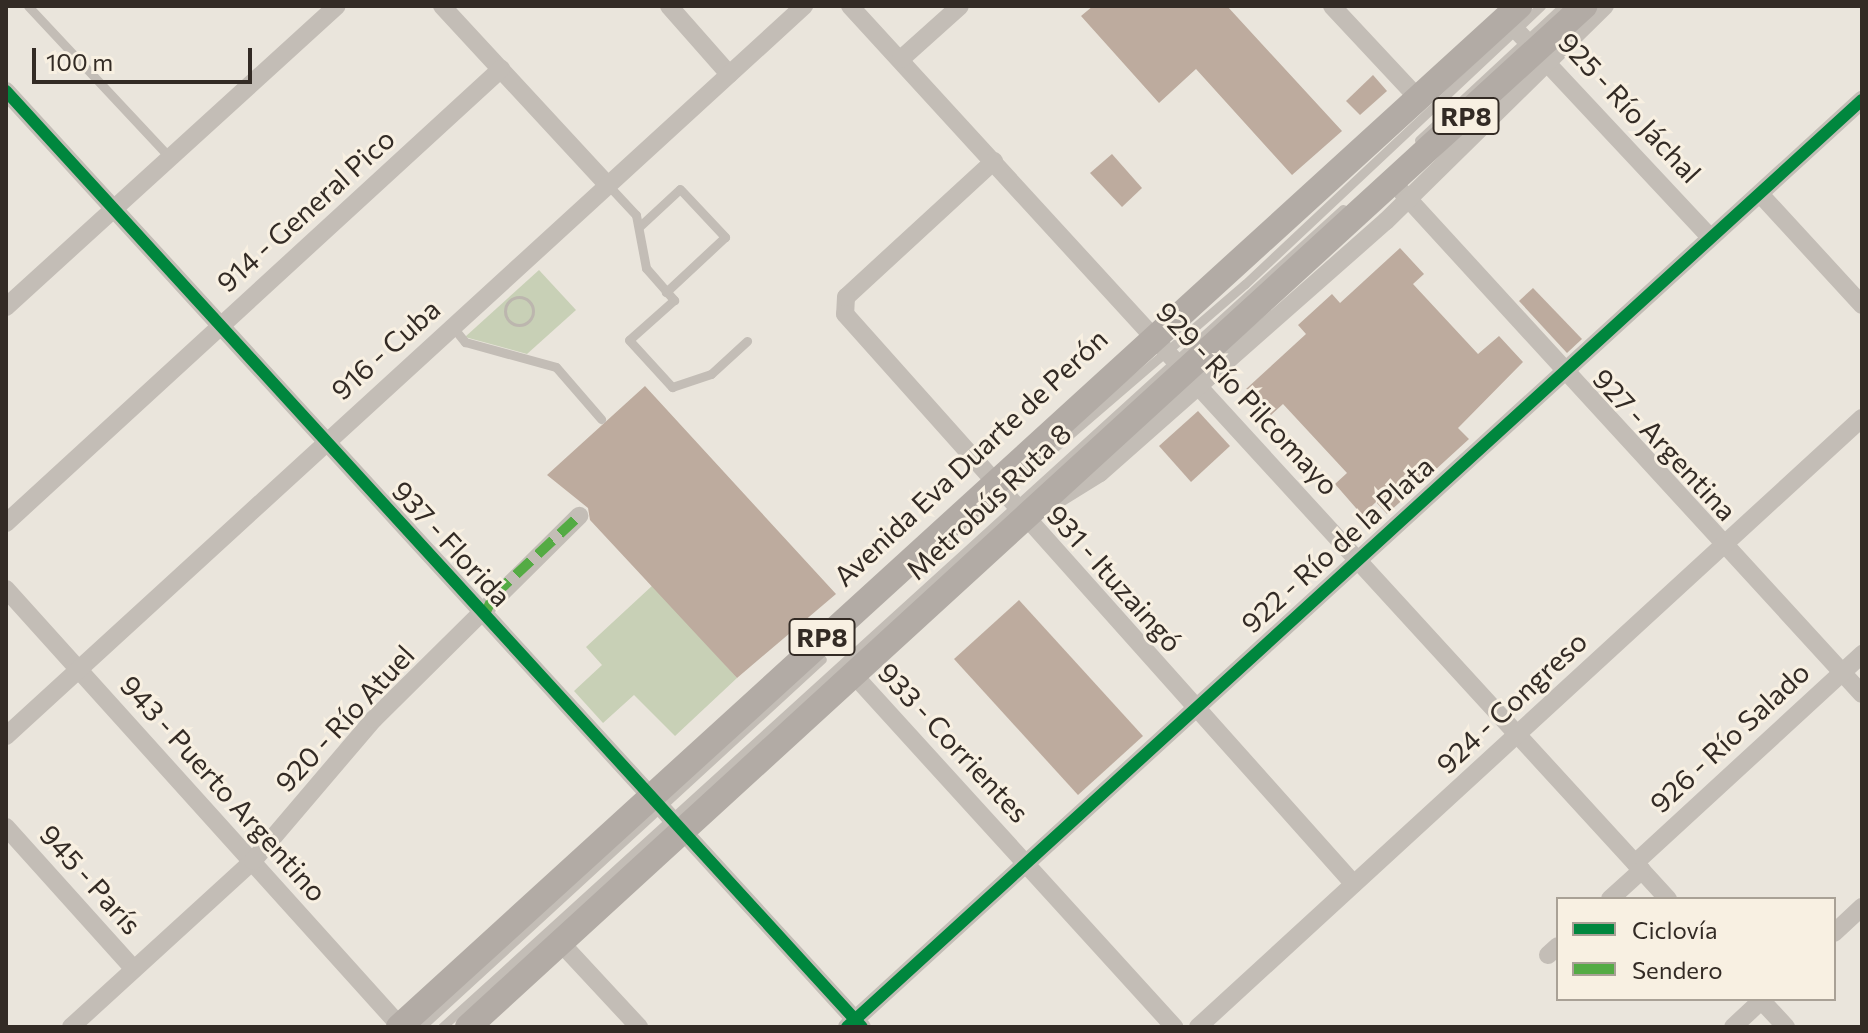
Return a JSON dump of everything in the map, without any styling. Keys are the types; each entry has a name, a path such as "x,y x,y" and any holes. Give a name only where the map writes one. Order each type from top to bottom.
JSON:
{"main road":[{"name":"Avenida Eva Duarte de Perón","path":"400,1026 665,814 854,675 1007,496 1073,405 1174,361 1415,95 1584,6"},
{"name":"Avenida Eva Duarte de Perón","path":"468,1027 560,942 665,814 1007,496 1174,361 1402,192 1527,34"},
{"path":"1007,496 1056,433 1073,405"}],"street":[{"path":"6,307 337,6"},
{"path":"442,6 608,185"},
{"path":"669,6 729,74"},
{"name":"916 - Cuba","path":"6,736 326,440 804,6"},
{"name":"929 - Río Pilcomayo","path":"850,6 1174,361 1358,557 1666,897"},
{"path":"901,59 960,6"},
{"path":"1332,6 1415,95"},
{"name":"Avenida Eva Duarte de Perón","path":"1527,34 1605,6"},
{"name":"925 - Río Jáchal","path":"1527,34 1710,237"},
{"name":"914 - General Pico","path":"6,523 501,69"},
{"name":"937 - Florida","path":"6,91 855,1024"},
{"name":"922 - Río de la Plata","path":"855,1024 1194,706 1862,100"},
{"name":"931 - Ituzaingó","path":"994,161 842,305 1007,496 1354,884"},
{"name":"927 - Argentina","path":"1402,192 1862,694"},
{"path":"1760,194 1862,305"},
{"name":"924 - Congreso","path":"1198,1027 1862,418"},
{"name":"920 - Río Atuel","path":"71,1027 253,861 364,730 485,614 494,595 579,516"},
{"name":"943 - Puerto Argentino","path":"6,589 400,1026"},
{"name":"926 - Río Salado","path":"1612,897 1638,866 1862,654"},
{"name":"933 - Corrientes","path":"854,675 1174,1027"},
{"name":"945 - París","path":"6,827 134,969"},
{"path":"1836,931 1862,907"},
{"path":"560,942 639,1027"},
{"path":"1733,1027 1760,1001"},
{"path":"1762,1001 1786,1027"}],"lane":[{"path":"28,6 170,158"},
{"name":"Metrobús Ruta 8","path":"442,1027 665,814 1133,379 1174,361 1527,34 1541,6"},
{"name":"Metrobús Ruta 8","path":"1174,361 1527,34 1563,6"},
{"path":"608,185 640,226 646,268 674,300 629,340 672,387 711,374 747,341"},
{"path":"640,226 680,189 725,237 666,292"},
{"path":"452,326 465,342 556,367 601,419"},
{"path":"1056,433 1092,400 1133,379"},
{"name":"Metrobús Ruta 8","path":"421,1027 665,814"}],"path":[{"path":"523,297 533,311 522,325 502,315 523,297"}],"green space":[{"path":"539,270 576,310 527,354 465,337"},
{"path":"653,585 737,678 675,736 634,695 603,723 574,691 602,665 586,647"}],"building":[{"path":"1093,6 1227,6 1342,131 1292,175 1196,69 1159,103 1081,16"},
{"path":"1373,75 1387,91 1360,115 1346,101"},
{"path":"1112,154 1142,188 1122,207 1090,173"},
{"path":"1400,248 1424,274 1413,284 1478,354 1499,336 1523,362 1458,428 1469,439 1387,514 1376,502 1362,515 1335,484 1347,473 1283,404 1271,415 1246,389 1306,334 1298,325 1332,294 1340,303"},
{"path":"1533,288 1582,339 1567,353 1519,301"},
{"path":"645,386 836,594 737,678 590,520 588,508 547,475"},
{"path":"1198,411 1230,446 1191,482 1159,446"},
{"path":"1019,600 1143,736 1078,795 954,659"}],"marked path":[{"path":"485,614 494,595 579,516"}],"cycle path":[{"path":"6,91 862,1027"},
{"path":"847,1027 1862,100"}]}
